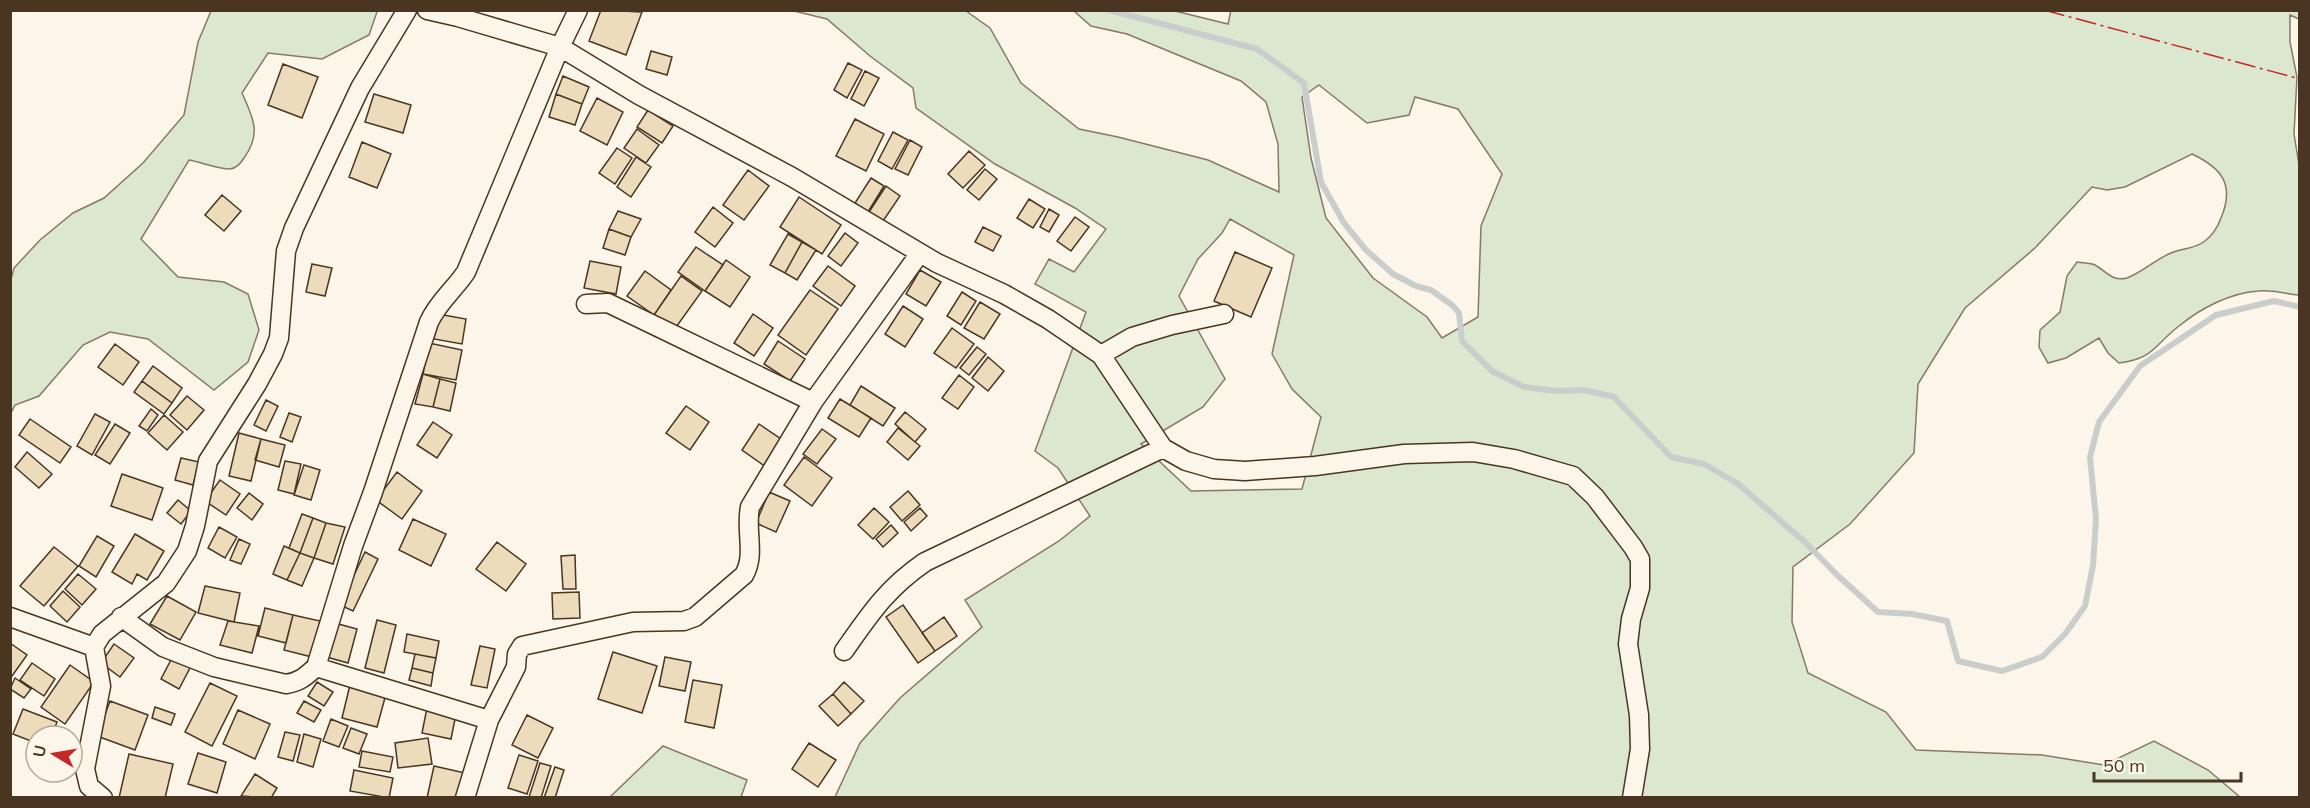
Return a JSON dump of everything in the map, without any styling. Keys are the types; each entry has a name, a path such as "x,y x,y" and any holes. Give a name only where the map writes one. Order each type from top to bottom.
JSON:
{"street":[{"path":"103,798 88,786 85,769 101,686 94,647 102,634 166,583 187,551 195,526 208,461 257,384 279,338 286,250 294,228 360,88 408,10"},
{"path":"427,10 560,46 639,95 792,177 920,253 1004,294 1068,331 1101,355 1163,448 1186,460 1214,469 1245,471 1315,466 1404,454 1473,452 1514,459 1573,476 1595,497 1634,547 1640,559 1640,588 1631,619 1628,644 1640,715 1640,749 1632,798"},
{"path":"121,618 163,647 214,667 286,684 305,678 316,667 353,546 429,322 435,309 457,286 466,272 560,46 578,10"},
{"path":"465,798 489,720 516,667 517,654 522,646 633,622 684,621 694,617 744,575 749,567 750,558 748,518 750,507 813,402 920,253"},
{"path":"586,304 608,303 813,402"},
{"path":"1101,355 1132,337 1172,325 1224,314"},
{"path":"844,651 882,598 902,578 925,562 1163,448"},
{"path":"10,617 94,647"},
{"path":"316,667 489,720"}],"green space":[{"path":"1231,10 2299,11 2299,19 2290,15 2290,42 2297,77 2294,134 2300,171 2299,295 2263,291 2247,292 2226,298 2188,319 2147,355 2131,361 2119,363 2108,353 2099,338 2066,358 2048,363 2039,347 2040,330 2060,312 2067,276 2077,262 2095,265 2117,278 2127,278 2175,251 2197,246 2208,239 2220,221 2227,196 2223,179 2218,172 2192,154 2125,187 2107,190 2092,187 2035,248 1965,308 1918,384 1914,453 1850,524 1793,567 1792,622 1808,673 1886,712 1916,750 2042,755 2104,765 2154,741 2208,770 2240,797 835,797 860,743 900,698 982,627 965,600 1059,541 1090,516 1058,468 1035,451 1086,312 1035,284 1049,259 1074,272 1106,229 1075,208 995,164 916,108 913,88 870,56 827,19 794,11 966,11 990,28 1021,83 1079,129 1208,160 1279,192 1278,144 1266,102 1241,81 1127,34 1091,26 1074,11 1175,11 1228,24","holes":["1319,85 1367,123 1409,115 1415,97 1458,109 1502,174 1481,226 1478,317 1442,338 1427,317 1373,278 1326,218 1311,158 1302,97","1230,219 1294,255 1272,354 1292,389 1321,417 1302,489 1191,491 1141,444 1203,407 1225,379 1179,296 1198,259 1222,233"]},
{"path":"211,11 377,12 369,35 322,59 268,53 242,93 254,126 253,141 243,160 230,169 189,160 141,239 178,277 224,282 248,294 259,330 248,362 214,390 148,339 110,332 83,345 39,396 15,405 11,413 10,283 14,268 40,240 73,213 104,198 143,163 184,115 198,42"},
{"path":"663,746 747,780 741,797 610,797"}],"building":[{"path":"601,10 642,12 626,55 589,41"},
{"path":"651,51 672,57 667,75 646,69"},
{"path":"848,63 862,70 847,98 834,90"},
{"path":"283,64 318,77 302,118 268,105"},
{"path":"865,71 879,78 864,106 851,99"},
{"path":"563,76 589,87 582,104 556,94"},
{"path":"374,94 411,105 403,133 365,122"},
{"path":"556,94 582,104 575,125 549,117"},
{"path":"597,98 623,112 607,145 580,131"},
{"path":"648,110 673,126 662,143 637,127"},
{"path":"855,119 884,134 866,171 836,156"},
{"path":"637,129 659,145 646,163 624,148"},
{"path":"893,132 908,140 892,169 878,161"},
{"path":"910,140 922,147 908,175 895,169"},
{"path":"362,142 391,154 377,188 349,177"},
{"path":"617,148 632,158 615,184 599,173"},
{"path":"969,151 985,165 963,188 948,174"},
{"path":"636,157 651,167 631,197 617,187"},
{"path":"985,169 997,179 979,200 967,190"},
{"path":"748,170 769,186 744,220 723,205"},
{"path":"871,178 884,186 868,212 855,203"},
{"path":"886,186 900,196 883,221 869,212"},
{"path":"222,195 241,211 224,231 205,215"},
{"path":"799,197 841,225 822,254 780,227"},
{"path":"1029,199 1045,209 1033,228 1017,218"},
{"path":"713,207 733,223 715,247 695,232"},
{"path":"1049,209 1059,215 1049,232 1040,227"},
{"path":"618,211 641,219 631,237 609,229"},
{"path":"1075,217 1089,227 1071,251 1057,241"},
{"path":"983,227 1001,236 993,251 975,242"},
{"path":"609,229 631,237 625,255 603,248"},
{"path":"845,233 858,243 841,266 828,256"},
{"path":"788,234 802,242 785,273 770,265"},
{"path":"802,242 816,250 797,280 785,273"},
{"path":"696,247 723,265 705,291 678,272"},
{"path":"1235,252 1272,268 1251,317 1214,301"},
{"path":"726,260 750,277 730,307 705,291"},
{"path":"590,261 621,267 616,294 584,288"},
{"path":"312,264 332,268 325,296 306,292"},
{"path":"828,266 855,286 841,306 813,286"},
{"path":"920,270 941,282 926,306 906,294"},
{"path":"645,271 671,290 654,315 627,296"},
{"path":"681,276 702,291 674,330 654,315"},
{"path":"810,290 838,309 806,355 778,335"},
{"path":"962,292 976,301 961,325 947,316"},
{"path":"980,302 1000,314 984,339 964,328"},
{"path":"903,306 923,319 905,347 885,334"},
{"path":"438,314 466,319 462,344 434,339"},
{"path":"753,314 773,328 754,356 734,343"},
{"path":"952,328 974,344 956,368 934,353"},
{"path":"778,341 805,359 790,381 764,364"},
{"path":"429,343 462,350 456,380 423,374"},
{"path":"115,344 139,362 123,385 98,367"},
{"path":"977,347 986,354 969,375 960,368"},
{"path":"988,357 1004,371 988,391 972,378"},
{"path":"153,366 182,388 172,403 142,381"},
{"path":"423,374 440,379 433,407 415,404"},
{"path":"959,375 974,387 958,409 942,398"},
{"path":"440,379 456,383 450,411 433,407"},
{"path":"142,381 172,403 164,414 134,392"},
{"path":"861,386 895,408 883,426 850,405"},
{"path":"187,396 204,410 187,430 170,415"},
{"path":"840,399 871,418 859,437 828,418"},
{"path":"266,400 278,406 266,431 254,425"},
{"path":"686,406 709,422 690,450 666,433"},
{"path":"151,409 158,415 147,431 139,426"},
{"path":"905,412 926,429 915,442 895,424"},
{"path":"289,413 301,417 292,442 280,437"},
{"path":"95,414 110,422 92,455 77,446"},
{"path":"164,415 183,432 167,450 148,433"},
{"path":"30,419 71,447 60,463 19,435"},
{"path":"433,422 452,435 437,458 417,445"},
{"path":"115,424 130,433 110,464 95,455"},
{"path":"759,424 784,441 766,467 742,450"},
{"path":"898,428 920,446 908,460 887,442"},
{"path":"822,429 836,439 817,464 803,454"},
{"path":"239,433 261,439 251,481 229,476"},
{"path":"261,439 285,445 279,467 255,460"},
{"path":"27,452 52,474 39,488 15,467"},
{"path":"804,457 832,478 812,506 784,485"},
{"path":"181,458 199,462 193,485 175,480"},
{"path":"285,461 301,464 294,494 278,490"},
{"path":"304,465 320,470 311,500 294,495"},
{"path":"397,472 422,491 402,519 376,500"},
{"path":"122,474 163,488 152,520 111,506"},
{"path":"220,480 240,494 226,515 205,501"},
{"path":"908,491 920,505 902,521 890,507"},
{"path":"769,492 790,501 776,532 756,523"},
{"path":"249,493 263,504 252,520 237,508"},
{"path":"178,500 191,511 181,524 167,513"},
{"path":"874,508 889,522 873,539 858,525"},
{"path":"920,508 927,516 911,531 904,522"},
{"path":"302,514 313,518 300,553 289,548"},
{"path":"313,518 326,523 314,558 300,553"},
{"path":"413,519 446,534 431,566 399,550"},
{"path":"326,523 345,527 333,564 314,558"},
{"path":"891,525 898,533 883,547 876,539"},
{"path":"219,527 237,537 225,558 208,548"},
{"path":"135,534 164,551 147,580 137,574 132,584 112,572"},
{"path":"97,536 114,546 96,577 79,566"},
{"path":"239,539 250,544 241,564 230,560"},
{"path":"497,542 526,564 506,591 476,569"},
{"path":"284,546 300,553 287,580 273,574"},
{"path":"54,547 78,566 44,606 20,586"},
{"path":"365,552 378,559 353,611 340,605"},
{"path":"300,553 314,558 302,586 287,580"},
{"path":"575,555 576,589 563,589 561,556"},
{"path":"78,574 96,589 82,605 65,589"},
{"path":"205,586 240,593 234,622 198,613"},
{"path":"63,591 80,607 67,622 50,606"},
{"path":"579,592 580,618 553,619 552,593"},
{"path":"167,596 196,612 180,640 150,624"},
{"path":"903,605 935,651 918,663 886,617"},
{"path":"265,608 293,615 286,643 258,636"},
{"path":"293,615 320,621 312,657 284,650"},
{"path":"944,617 957,636 935,651 922,633"},
{"path":"377,620 396,625 384,673 365,668"},
{"path":"228,621 259,626 252,653 220,645"},
{"path":"331,622 357,629 348,663 323,656"},
{"path":"407,634 439,641 436,658 404,652"},
{"path":"10,643 27,655 12,676 10,675"},
{"path":"114,644 134,658 120,677 101,663"},
{"path":"480,646 495,649 487,688 471,685"},
{"path":"613,652 657,666 642,713 598,699"},
{"path":"415,654 436,658 433,673 412,668"},
{"path":"173,656 191,666 179,689 161,679"},
{"path":"665,657 691,662 685,691 659,686"},
{"path":"32,663 55,679 44,696 20,680"},
{"path":"70,665 94,682 65,724 41,707"},
{"path":"412,668 433,673 431,686 409,680"},
{"path":"15,678 31,689 24,698 10,689"},
{"path":"693,680 722,685 714,728 685,722"},
{"path":"317,682 333,692 324,706 308,696"},
{"path":"844,682 864,701 851,714 833,694"},
{"path":"210,683 237,696 212,746 185,732"},
{"path":"350,685 386,694 377,727 342,718"},
{"path":"833,694 851,714 838,726 819,706"},
{"path":"110,701 148,715 135,750 97,736"},
{"path":"304,701 321,710 314,722 297,713"},
{"path":"155,707 175,714 171,725 152,718"},
{"path":"427,708 456,714 451,739 422,733"},
{"path":"23,709 57,722 56,724 24,724 24,738 13,734"},
{"path":"238,710 270,724 255,759 223,744"},
{"path":"527,715 553,728 538,758 512,745"},
{"path":"331,719 348,726 339,747 323,741"},
{"path":"351,728 367,734 359,754 343,748"},
{"path":"285,732 300,735 293,761 278,757"},
{"path":"304,734 321,739 313,767 297,762"},
{"path":"428,738 432,764 398,768 395,743"},
{"path":"809,743 836,760 818,787 792,769"},
{"path":"362,751 393,757 390,772 359,767"},
{"path":"198,753 226,762 217,793 188,784"},
{"path":"129,754 173,764 165,798 119,798"},
{"path":"519,755 538,761 527,794 508,788"},
{"path":"540,763 551,766 541,798 531,798 529,797"},
{"path":"434,766 465,773 459,798 427,798"},
{"path":"555,767 564,770 555,798 544,798"},
{"path":"354,770 393,778 389,798 350,791"},
{"path":"255,774 277,788 271,798 241,796"}],"waterway":[{"path":"1109,10 1257,49 1304,83 1321,182 1344,223 1366,250 1393,274 1416,286 1431,290 1452,305 1459,313 1462,341 1492,371 1524,387 1556,391 1584,390 1614,397 1671,457 1704,464 1737,483 1806,543 1878,612 1912,614 1947,621 1958,661 2002,671 2042,657 2065,634 2085,606 2093,565 2096,519 2090,457 2099,422 2140,366 2216,315 2274,301 2300,307"}],"power":[{"path":"2044,10 2300,79"}]}
